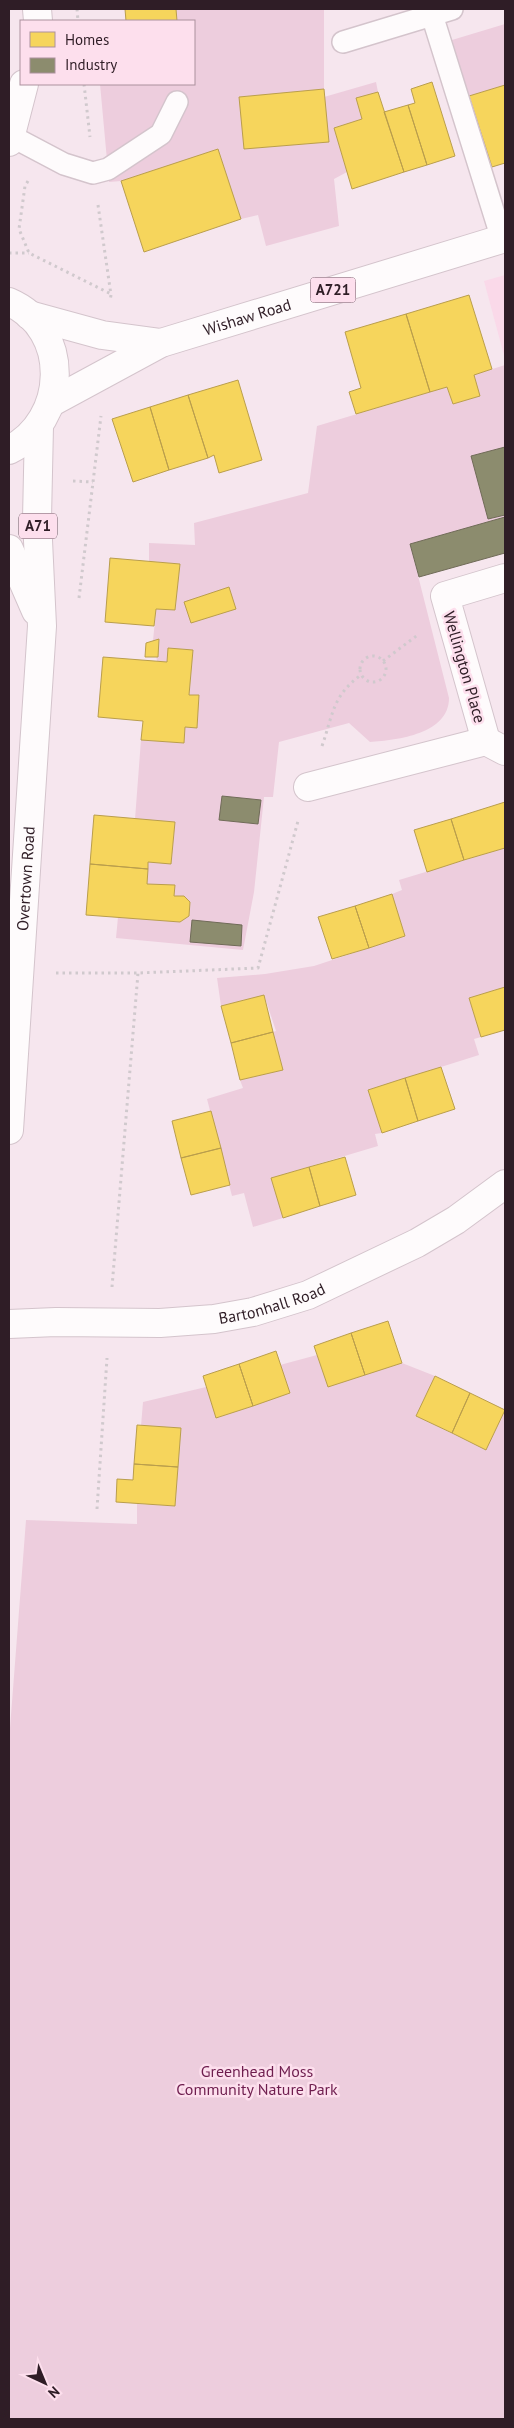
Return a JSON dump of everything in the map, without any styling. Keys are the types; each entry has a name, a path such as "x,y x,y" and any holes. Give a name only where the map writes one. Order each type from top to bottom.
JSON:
{"main road":[{"path":"10,139 24,85"},
{"name":"Wishaw Road","path":"9,450 20,445 46,414 161,342 504,239"},
{"name":"Wishaw Road","path":"14,303 102,335 161,342"},
{"name":"Overtown Road","path":"9,1130 42,626 38,519 46,414 56,376 52,350 42,331 14,303"},
{"name":"Overtown Road","path":"9,549 42,626"},
{"name":"Wellington Place","path":"308,787 496,746 452,622 445,596 505,578"},
{"name":"Bartonhall Road","path":"9,1324 160,1323 214,1319 253,1312 308,1295 417,1242 456,1220 505,1184"}],"lane":[{"path":"343,42 452,9"},
{"path":"432,15 504,239"},
{"path":"10,139 64,164 94,174 108,170 161,134 177,102"}],"path":[{"path":"29,253 19,229 20,220 25,186 43,153"},
{"path":"9,253 29,253 111,295"},
{"path":"383,661 418,634 452,622"},
{"path":"373,656 383,661 386,673 380,680 367,681 361,675 360,666 365,658 373,656"},
{"path":"20,973 138,973 258,968 332,708 341,694 361,675"},
{"path":"97,1509 109,1322 138,973"}],"shaded area":[{"path":"505,275 505,359 484,281"}],"green space":[{"path":"176,9 324,9 324,89 240,97 244,149 329,142 324,97 376,82 378,92 357,99 362,119 334,128 347,172 334,179 339,226 266,246 258,215 241,219 218,149 121,181 109,182 100,85 195,85 195,20 177,20"},
{"path":"505,24 505,85 469,96 452,40"},
{"path":"505,365 505,517 410,544 449,698 447,710 441,720 420,733 394,739 370,742 349,723 279,742 273,797 264,797 254,892 243,950 116,938 118,917 180,922 189,916 190,902 184,896 174,896 174,886 147,884 148,862 171,863 175,822 135,819 141,740 183,743 185,727 197,727 199,696 189,695 193,650 168,648 167,662 157,661 153,641 156,609 175,610 180,564 149,561 149,543 195,545 194,523 308,493 317,426 447,387 453,404 480,396 474,375"},
{"path":"505,848 505,987 469,998 481,1037 474,1039 479,1055 368,1090 382,1133 375,1134 378,1146 271,1178 283,1218 253,1227 244,1193 232,1196 207,1099 243,1088 240,1080 283,1070 273,1032 276,1031 264,995 221,1006 217,978 265,974 314,966 405,936 392,894 402,890 399,880"},
{"name":"Greenhead Moss Community Nature Park","path":"317,1355 328,1387 402,1363 435,1376 416,1416 486,1450 505,1410 505,2419 9,2419 9,1741 26,1520 137,1524 137,1504 175,1506 181,1428 141,1426 143,1402 206,1387 217,1418 290,1393 280,1365"}],"building: Homes":[{"path":"125,9 176,9 177,20 126,20"},
{"path":"432,82 455,156 427,165 408,105 415,103 411,89"},
{"path":"505,85 505,163 492,167 469,96"},
{"path":"324,89 329,142 244,149 239,97"},
{"path":"378,92 404,172 352,189 334,128 362,119 356,98"},
{"path":"408,105 427,165 404,172 384,112"},
{"path":"218,149 241,219 144,252 121,181"},
{"path":"469,295 492,369 474,375 480,396 453,404 447,387 430,392 406,314"},
{"path":"406,314 430,392 356,414 349,392 361,388 345,332"},
{"path":"238,380 262,460 219,473 214,455 208,458 188,395"},
{"path":"188,395 208,458 169,470 150,407"},
{"path":"150,407 169,470 133,482 112,419"},
{"path":"110,558 180,564 175,610 156,609 154,626 105,622"},
{"path":"229,587 236,609 191,623 184,602"},
{"path":"159,639 158,657 145,657 146,643"},
{"path":"168,648 193,650 189,695 199,695 197,728 185,727 184,743 141,740 143,721 98,717 103,657 167,662"},
{"path":"505,802 505,848 464,860 451,819"},
{"path":"94,815 175,822 171,864 148,862 148,869 90,864"},
{"path":"451,819 464,860 427,872 414,830"},
{"path":"90,864 148,869 147,884 175,885 174,896 184,896 190,902 189,916 180,922 86,915"},
{"path":"392,894 405,936 369,948 355,906"},
{"path":"355,906 369,948 332,959 318,917"},
{"path":"505,987 505,1030 481,1037 469,998"},
{"path":"264,995 273,1032 231,1043 221,1006"},
{"path":"273,1032 283,1070 240,1080 231,1043"},
{"path":"441,1067 455,1109 418,1121 405,1078"},
{"path":"405,1078 418,1121 382,1133 368,1090"},
{"path":"211,1111 221,1148 181,1158 172,1121"},
{"path":"221,1148 230,1185 191,1195 181,1158"},
{"path":"345,1157 356,1195 320,1206 309,1167"},
{"path":"309,1167 320,1206 283,1218 271,1178"},
{"path":"388,1321 402,1363 365,1375 351,1333"},
{"path":"351,1333 365,1375 328,1387 314,1346"},
{"path":"276,1351 290,1393 253,1406 239,1364"},
{"path":"239,1364 253,1406 216,1418 203,1376"},
{"path":"435,1376 470,1393 452,1433 416,1416"},
{"path":"470,1393 505,1410 486,1450 452,1433"},
{"path":"137,1425 181,1428 178,1467 134,1464"},
{"path":"134,1464 178,1467 175,1506 116,1502 117,1479 133,1480"}],"building: Industry":[{"path":"505,447 505,515 488,519 471,456"},
{"path":"505,517 505,553 419,577 410,544"},
{"path":"222,796 261,800 258,824 219,820"},
{"path":"192,920 242,925 241,946 190,942"}]}
